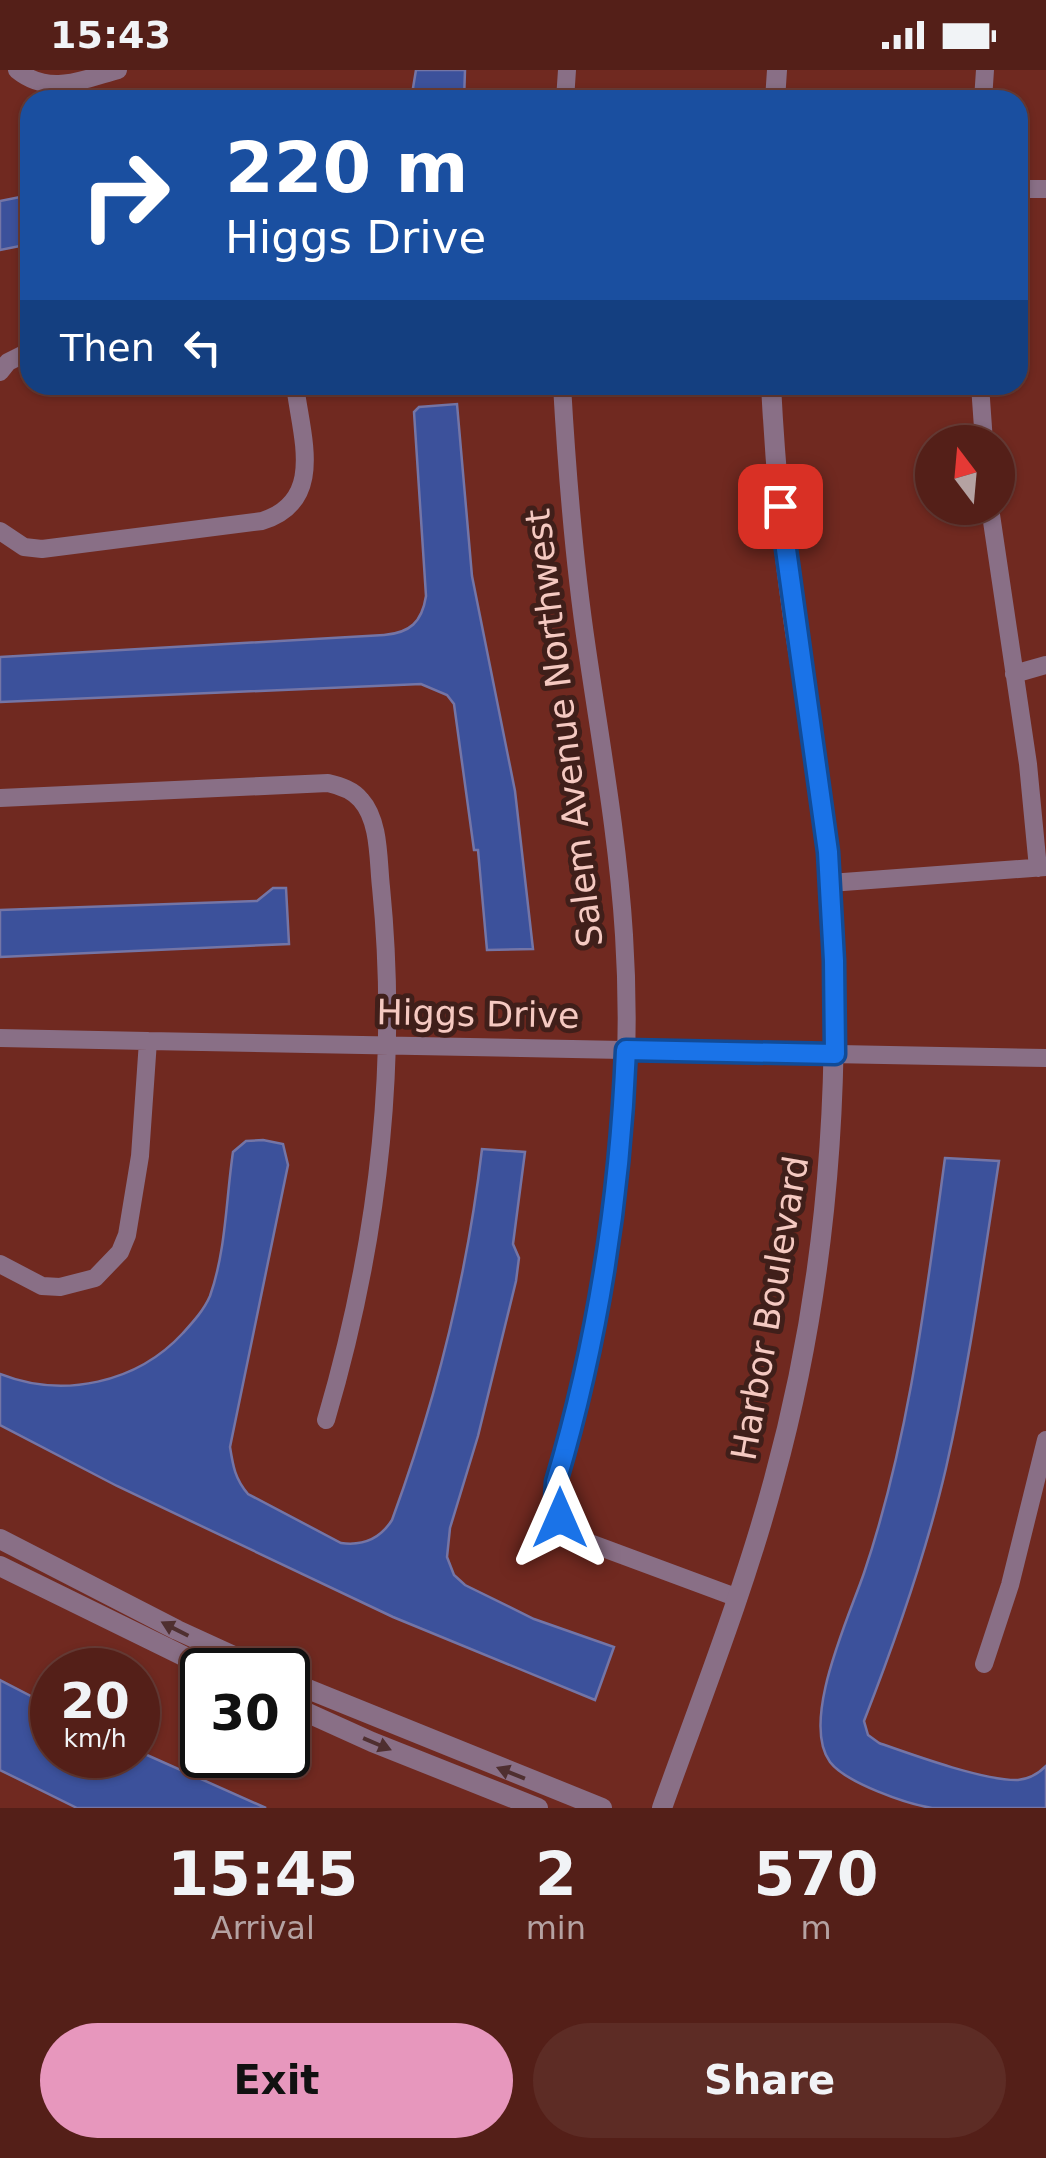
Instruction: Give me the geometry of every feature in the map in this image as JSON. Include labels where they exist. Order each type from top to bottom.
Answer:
[{"type":"street","points":[[16,70],[32,82],[49,86],[118,70]]},
{"type":"street","points":[[0,372],[8,362],[20,357]]},
{"type":"street","points":[[0,531],[24,547],[42,549],[279,516],[293,505],[302,489],[305,471],[296,395]]},
{"type":"street","name":"Salem Avenue Northwest","points":[[563,395],[575,557],[618,858],[626,1050],[619,1169],[606,1267],[591,1348],[556,1482],[555,1501],[560,1518],[586,1542],[738,1598]]},
{"type":"street","name":"Harbor Boulevard","points":[[662,1808],[738,1598],[774,1480],[802,1358],[825,1205],[835,1054],[830,883],[782,534],[772,395]]},
{"type":"street","points":[[981,395],[983,425]]},
{"type":"street","points":[[830,883],[1042,867],[992,525]]},
{"type":"street","points":[[1014,674],[1046,665]]},
{"type":"street","points":[[0,798],[328,783],[346,788],[360,798],[370,814],[384,918],[387,1045],[381,1149],[352,1322],[326,1420]]},
{"type":"street","name":"Higgs Drive","points":[[0,1038],[1046,1058]]},
{"type":"street","points":[[0,1264],[42,1286],[60,1288],[95,1278],[120,1252],[127,1235],[140,1156],[148,1041]]},
{"type":"street","points":[[984,1664],[1010,1585],[1046,1440]]},
{"type":"street","points":[[0,1539],[217,1648]]},
{"type":"street","points":[[0,1566],[180,1654]]},
{"type":"street","points":[[310,1690],[602,1808]]},
{"type":"street","points":[[310,1714],[538,1808]]},
{"type":"water","points":[[416,70],[465,70],[464,90],[413,90]]},
{"type":"water","points":[[20,197],[20,246],[0,250],[0,201]]},
{"type":"water","points":[[457,404],[472,576],[515,791],[533,949],[487,950],[478,850],[474,850],[454,704],[447,695],[421,684],[0,702],[0,657],[384,635],[408,629],[418,619],[426,596],[414,412],[419,407]]},
{"type":"water","points":[[273,888],[286,888],[289,944],[0,957],[0,910],[257,901]]},
{"type":"water","points":[[246,1141],[283,1144],[288,1165],[230,1447],[232,1460],[237,1478],[248,1494],[349,1544],[370,1540],[387,1527],[408,1475],[459,1291],[482,1149],[525,1152],[513,1244],[519,1258],[516,1281],[478,1436],[450,1528],[447,1557],[454,1575],[465,1585],[534,1619],[614,1647],[595,1700],[393,1617],[117,1486],[0,1425],[0,1374],[49,1385],[98,1382],[144,1364],[183,1333],[205,1306],[215,1279],[233,1152]]},
{"type":"water","points":[[945,1158],[999,1161],[969,1354],[946,1468],[909,1596],[864,1721],[868,1735],[879,1743],[968,1772],[1018,1780],[1034,1776],[1046,1766],[1046,1808],[932,1808],[908,1802],[838,1770],[822,1744],[821,1721],[830,1669],[880,1523],[904,1420]]},
{"type":"water","points":[[0,1680],[30,1696],[30,1778],[160,1778],[160,1761],[180,1770],[180,1778],[199,1778],[266,1808],[77,1808],[0,1770]]},
{"type":"route","points":[[560,1518],[555,1501],[556,1482],[591,1348],[606,1267],[617,1186],[626,1050],[835,1054],[828,852],[780,506]]}]
